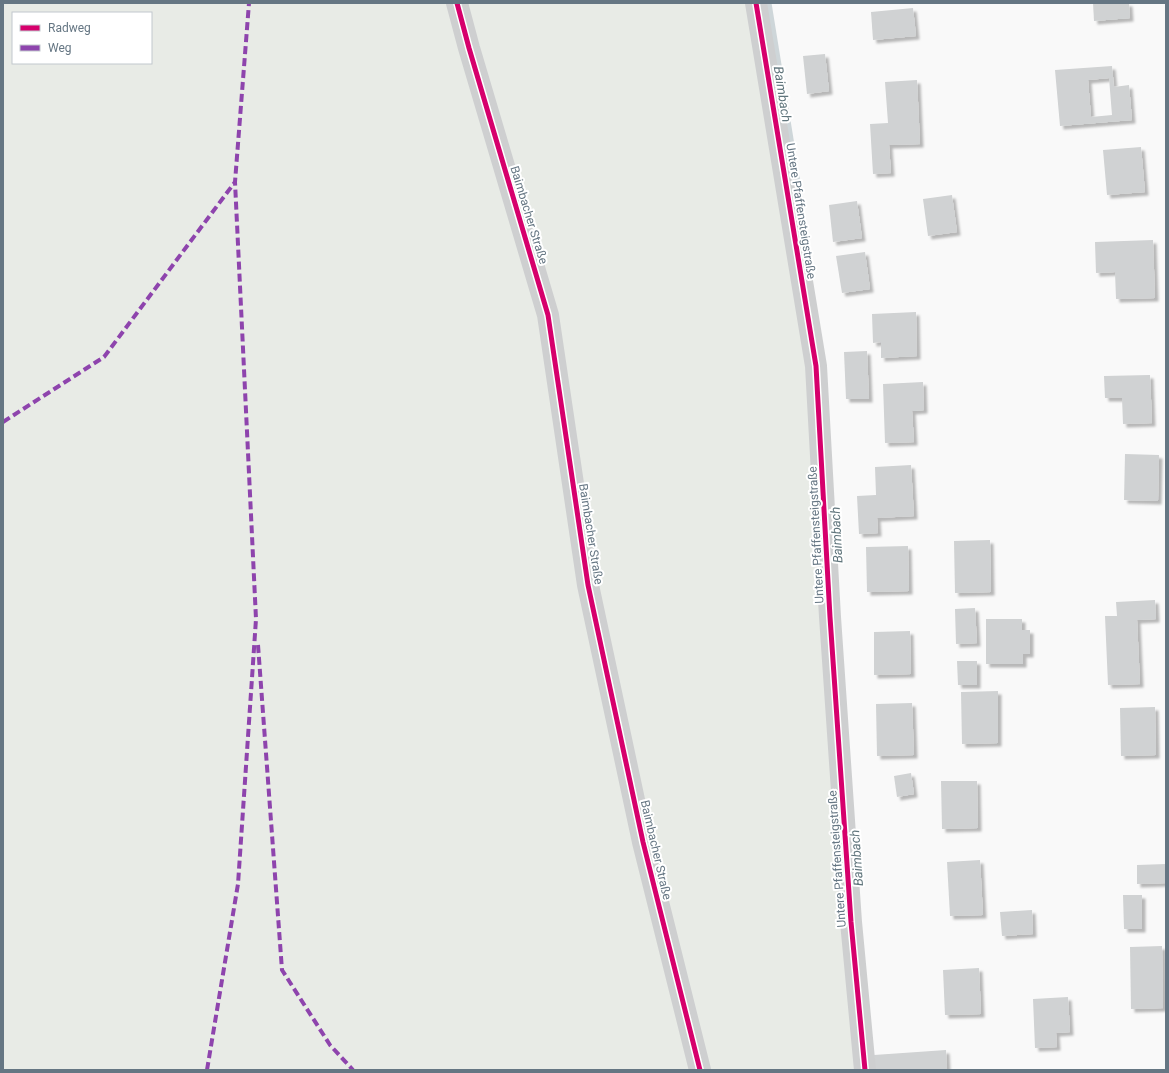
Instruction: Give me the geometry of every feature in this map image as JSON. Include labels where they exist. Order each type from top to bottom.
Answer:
[{"type":"street","name":"Baimbacher Straße","points":[[457,3],[548,315],[588,586],[643,842],[700,1070]]},
{"type":"street","name":"Untere Pfaffensteigstraße","points":[[756,3],[816,366],[832,640],[851,922],[865,1070]]},
{"type":"shaded area","points":[[3,3],[752,3],[819,359],[862,1070],[3,1070]]},
{"type":"building","points":[[1093,3],[1129,3],[1130,18],[1094,21]]},
{"type":"building","points":[[913,8],[916,36],[873,40],[871,12]]},
{"type":"building","points":[[825,54],[829,91],[807,94],[803,56]]},
{"type":"building","points":[[1112,66],[1114,87],[1129,85],[1132,120],[1060,126],[1055,70]],"holes":[[[1109,78],[1112,115],[1091,117],[1088,80]]]},
{"type":"building","points":[[917,80],[920,144],[889,145],[891,173],[873,174],[870,124],[888,123],[885,82]]},
{"type":"building","points":[[1141,147],[1145,192],[1107,195],[1103,150]]},
{"type":"building","points":[[952,195],[957,232],[928,236],[923,199]]},
{"type":"building","points":[[857,201],[862,238],[833,242],[829,205]]},
{"type":"building","points":[[1153,240],[1155,298],[1116,299],[1115,272],[1096,273],[1095,242]]},
{"type":"building","points":[[865,252],[870,289],[842,293],[836,256]]},
{"type":"building","points":[[916,312],[917,356],[881,358],[881,342],[873,343],[872,314]]},
{"type":"building","points":[[867,351],[869,399],[846,399],[844,352]]},
{"type":"building","points":[[1150,375],[1152,423],[1123,424],[1122,398],[1105,398],[1104,376]]},
{"type":"building","points":[[923,382],[924,410],[912,411],[914,442],[885,443],[883,384]]},
{"type":"building","points":[[1125,454],[1159,455],[1158,501],[1124,500]]},
{"type":"building","points":[[911,465],[914,516],[877,518],[878,533],[859,534],[857,496],[876,495],[875,467]]},
{"type":"building","points":[[990,540],[991,592],[955,593],[954,541]]},
{"type":"building","points":[[908,546],[909,591],[867,592],[866,547]]},
{"type":"building","points":[[1155,600],[1156,619],[1137,620],[1140,684],[1108,685],[1105,616],[1117,616],[1116,602]]},
{"type":"building","points":[[975,608],[977,643],[956,644],[955,609]]},
{"type":"building","points":[[986,619],[1022,619],[1022,630],[1030,630],[1030,654],[1023,654],[1023,664],[986,664]]},
{"type":"building","points":[[910,631],[911,674],[874,675],[874,632]]},
{"type":"building","points":[[957,661],[977,661],[977,685],[958,685]]},
{"type":"building","points":[[998,691],[998,743],[962,744],[961,692]]},
{"type":"building","points":[[912,703],[914,755],[877,756],[876,704]]},
{"type":"building","points":[[1155,707],[1156,755],[1121,756],[1120,708]]},
{"type":"building","points":[[911,773],[914,794],[897,797],[894,776]]},
{"type":"building","points":[[941,781],[977,781],[978,828],[942,829]]},
{"type":"building","points":[[980,860],[983,915],[950,916],[947,862]]},
{"type":"building","points":[[1166,864],[1166,883],[1137,884],[1137,865]]},
{"type":"building","points":[[1123,895],[1142,895],[1142,929],[1124,929]]},
{"type":"building","points":[[1032,910],[1033,934],[1002,936],[1000,912]]},
{"type":"building","points":[[1162,946],[1163,1008],[1131,1009],[1130,947]]},
{"type":"building","points":[[979,968],[981,1014],[945,1015],[943,970]]},
{"type":"building","points":[[1068,997],[1070,1032],[1056,1033],[1057,1047],[1035,1048],[1033,999]]},
{"type":"building","points":[[946,1050],[947,1070],[875,1070],[874,1055]]},
{"type":"waterway","name":"Baimbach","points":[[768,3],[801,207]]},
{"type":"marked path","points":[[207,1070],[238,884],[256,619],[235,182],[249,3]]},
{"type":"marked path","points":[[3,422],[104,357],[235,182]]},
{"type":"marked path","points":[[258,645],[282,970],[330,1045],[353,1070]]},
{"type":"cycle path","points":[[457,3],[548,315],[588,585],[643,842],[700,1070]]},
{"type":"cycle path","points":[[756,3],[816,366],[830,617],[851,922],[865,1070]]}]
